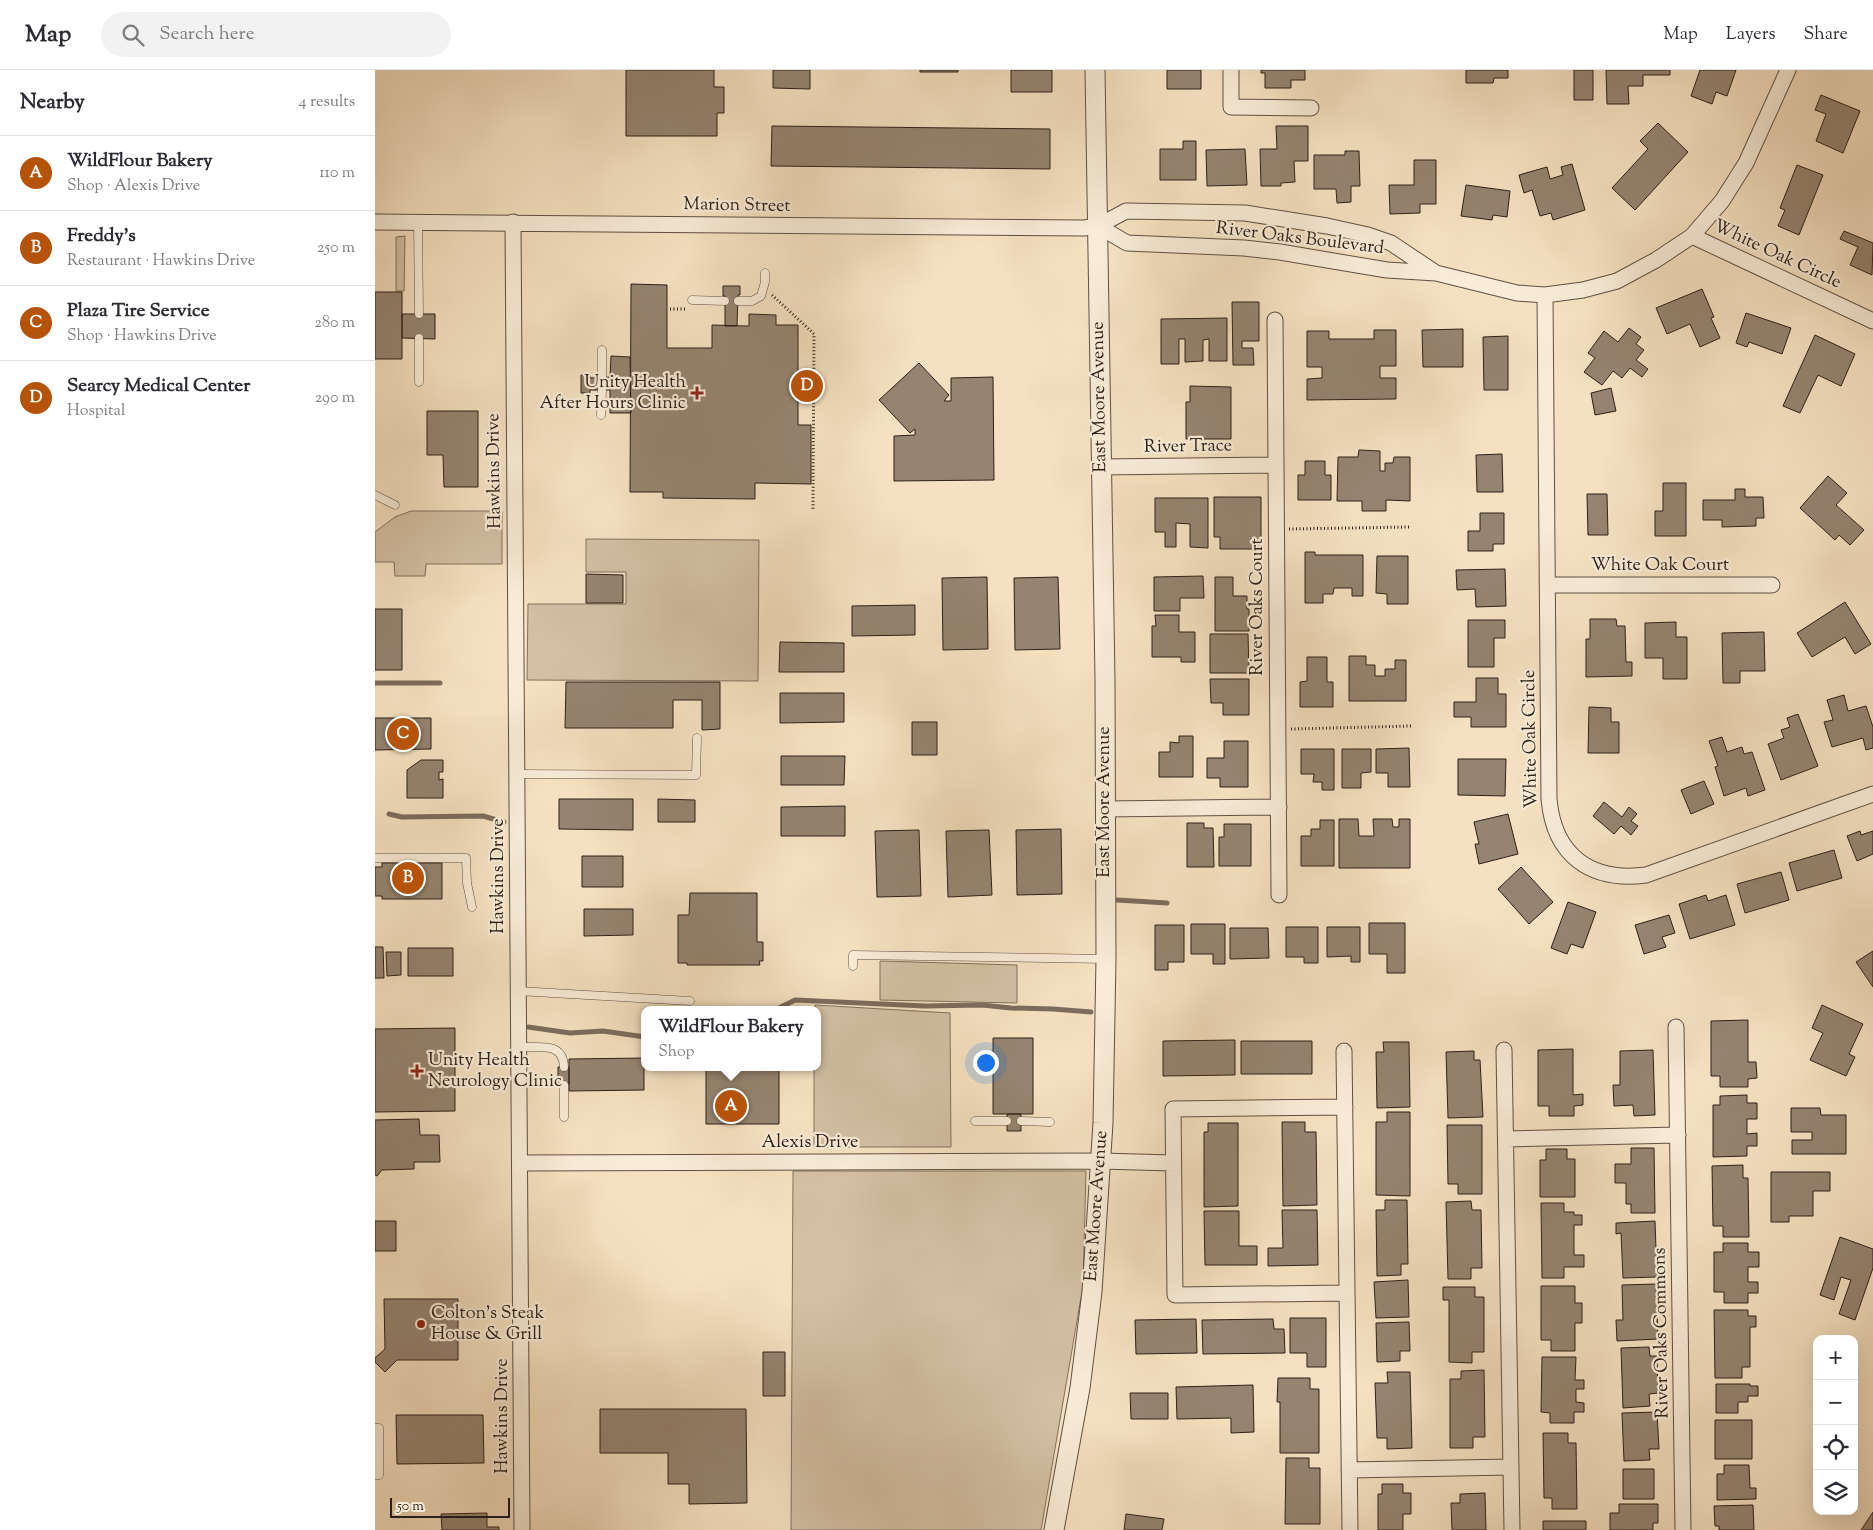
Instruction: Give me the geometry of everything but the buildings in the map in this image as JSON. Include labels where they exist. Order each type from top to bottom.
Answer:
[{"type":"street","name":"East Moore Avenue","points":[[1054,1530],[1080,1388],[1092,1292],[1101,1161],[1105,959],[1105,679],[1095,70]]},
{"type":"street","points":[[1231,70],[1231,107],[1311,108]]},
{"type":"street","name":"River Oaks Boulevard","points":[[1098,226],[1127,243],[1244,248],[1289,253],[1387,270],[1436,273],[1517,293],[1545,295],[1583,290],[1617,281],[1656,260],[1691,236],[1722,201],[1746,163],[1788,70]]},
{"type":"street","name":"River Oaks Boulevard","points":[[1098,226],[1126,211],[1254,215],[1327,226],[1368,235],[1391,243],[1436,273]]},
{"type":"street","name":"Marion Street","points":[[375,222],[899,227],[1084,228],[1098,226]]},
{"type":"street","name":"Hawkins Drive","points":[[513,222],[523,1530]]},
{"type":"street","name":"White Oak Circle","points":[[1691,236],[1873,320]]},
{"type":"street","name":"White Oak Circle","points":[[1545,295],[1551,815],[1563,845],[1573,857],[1587,868],[1600,873],[1630,877],[1646,875],[1873,794]]},
{"type":"street","name":"River Oaks Court","points":[[1275,320],[1279,895]]},
{"type":"street","name":"River Trace","points":[[1101,467],[1276,465]]},
{"type":"street","name":"White Oak Court","points":[[1548,586],[1772,585]]},
{"type":"street","points":[[1105,809],[1279,807]]},
{"type":"street","name":"River Oaks Commons","points":[[1676,1027],[1683,1530]]},
{"type":"street","points":[[1504,1050],[1512,1530]]},
{"type":"street","points":[[1344,1051],[1350,1530]]},
{"type":"street","points":[[1345,1107],[1173,1109],[1173,1162],[1175,1296],[1347,1293]]},
{"type":"street","points":[[1505,1139],[1678,1135]]},
{"type":"street","points":[[1101,1161],[1173,1162]]},
{"type":"street","name":"Alexis Drive","points":[[520,1163],[1101,1161]]},
{"type":"street","points":[[1349,1470],[1511,1467]]},
{"type":"lane","points":[[418,222],[419,314]]},
{"type":"lane","points":[[738,301],[752,301],[761,296],[765,282],[765,272]]},
{"type":"lane","points":[[692,300],[725,301]]},
{"type":"lane","points":[[419,338],[419,382]]},
{"type":"lane","points":[[602,350],[602,378]]},
{"type":"lane","points":[[601,390],[601,415]]},
{"type":"lane","points":[[375,495],[395,505]]},
{"type":"lane","points":[[517,774],[696,775],[697,738]]},
{"type":"lane","points":[[375,858],[466,858],[467,883],[472,907]]},
{"type":"lane","points":[[853,966],[853,955],[1105,959]]},
{"type":"lane","points":[[518,991],[690,1001]]},
{"type":"lane","points":[[519,1047],[558,1050],[562,1054],[564,1067]]},
{"type":"lane","points":[[564,1084],[565,1117]]},
{"type":"lane","points":[[975,1122],[1007,1121]]},
{"type":"lane","points":[[1021,1121],[1050,1122]]},
{"type":"lane","points":[[375,1428],[379,1428],[379,1475],[375,1475]]},
{"type":"path","points":[[768,300],[771,294],[813,334],[813,509]]},
{"type":"path","points":[[670,309],[688,309]]},
{"type":"path","points":[[1276,529],[1409,527]]},
{"type":"path","points":[[1278,729],[1411,726]]},
{"type":"shaded area","points":[[405,236],[404,291],[396,291],[396,237]]},
{"type":"shaded area","points":[[411,511],[502,511],[502,564],[426,564],[425,576],[395,576],[394,562],[375,562],[375,532],[395,517]]},
{"type":"shaded area","points":[[586,539],[759,540],[758,681],[527,680],[528,604],[626,604],[626,572],[586,572]]},
{"type":"shaded area","points":[[880,961],[1017,965],[1017,1003],[880,1000]]},
{"type":"shaded area","points":[[815,1005],[950,1013],[951,1147],[814,1147],[814,1071],[821,1071],[821,1006]]},
{"type":"shaded area","points":[[793,1171],[1086,1171],[1083,1286],[1041,1530],[791,1530]]},
{"type":"waterway","points":[[375,683],[440,683]]},
{"type":"waterway","points":[[389,814],[402,817],[483,816],[504,822]]},
{"type":"waterway","points":[[1117,900],[1167,903]]},
{"type":"waterway","points":[[783,1006],[795,1000],[925,1006],[982,1005],[1091,1012]]},
{"type":"waterway","points":[[528,1027],[570,1033],[603,1031],[641,1036]]},
{"type":"place","name":"Searcy Medical Center","points":[[807,386]]},
{"type":"place","name":"Unity Health After Hours Clinic","points":[[697,393]]},
{"type":"place","name":"Plaza Tire Service","points":[[403,734]]},
{"type":"place","name":"Freddy's","points":[[408,878]]},
{"type":"place","name":"Unity Health Neurology Clinic","points":[[417,1071]]},
{"type":"place","name":"WildFlour Bakery","points":[[731,1106]]},
{"type":"place","name":"Colton's Steak House & Grill","points":[[421,1324]]}]
